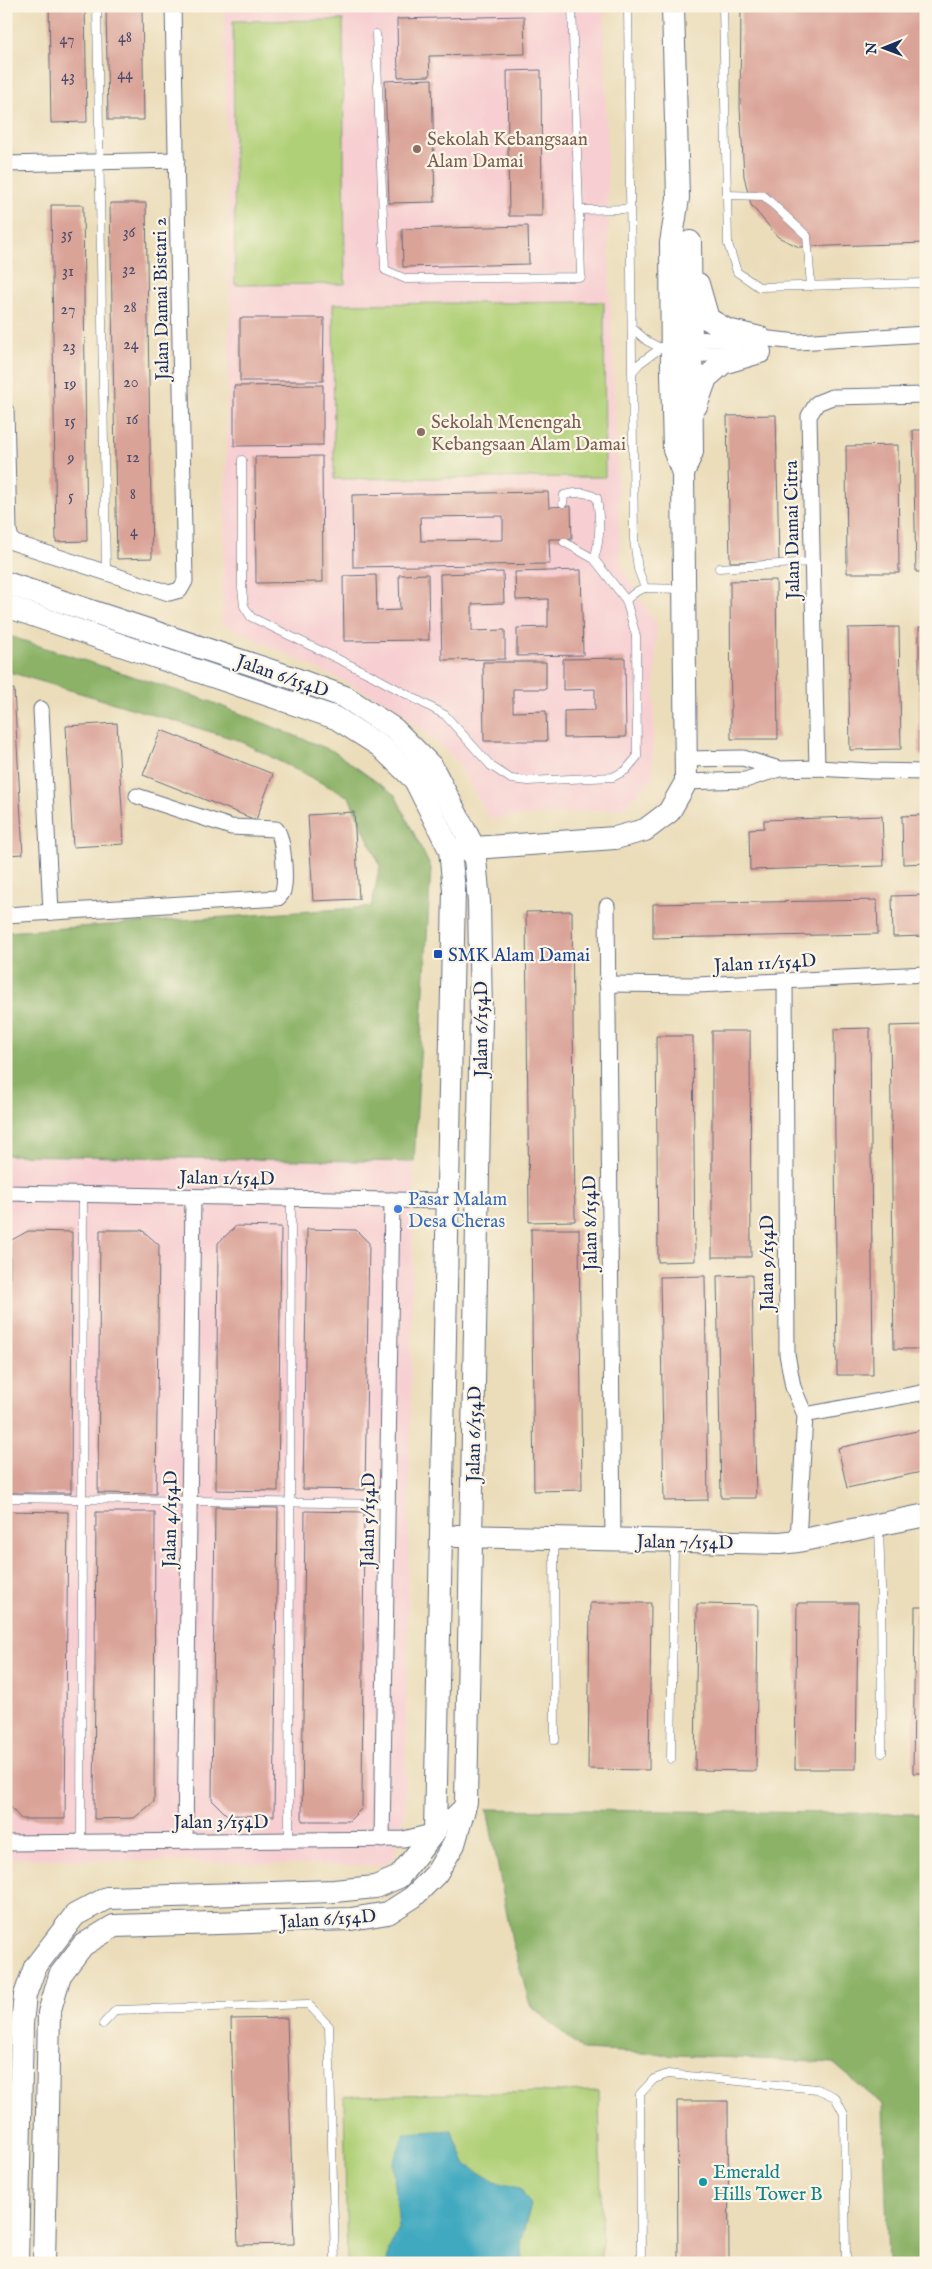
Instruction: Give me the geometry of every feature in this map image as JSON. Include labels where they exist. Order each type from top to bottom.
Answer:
[{"type":"street","name":"Jalan Damai Bistari 2","points":[[106,574],[169,593],[180,590],[185,581],[173,6]]},
{"type":"street","points":[[450,850],[615,838],[645,830],[669,812],[686,782],[683,473],[674,450],[677,348],[671,243],[678,198],[673,6]]},
{"type":"street","points":[[6,164],[177,160]]},
{"type":"street","points":[[678,198],[708,319],[760,345]]},
{"type":"street","points":[[683,473],[692,452],[692,421],[677,348],[690,242]]},
{"type":"street","points":[[677,348],[760,345],[926,334]]},
{"type":"street","points":[[692,421],[706,378],[723,363],[760,345]]},
{"type":"street","name":"Jalan Damai Citra","points":[[817,768],[809,416],[817,403],[832,397],[926,395]]},
{"type":"street","points":[[6,412],[9,531],[12,542],[106,574]]},
{"type":"street","name":"Jalan 6/154D","points":[[6,583],[345,697],[394,729],[432,767],[462,822],[474,848],[479,902],[481,1015],[466,1802],[454,1844],[436,1874],[413,1896],[388,1913],[351,1919],[114,1926],[83,1945],[60,1975],[49,2013],[44,2263]]},
{"type":"street","name":"Jalan 6/154D","points":[[6,606],[336,718],[380,746],[415,780],[450,850],[454,890],[435,1830],[399,1877],[375,1887],[334,1891],[107,1898],[75,1915],[35,1967],[25,1994],[22,2024],[17,2263]]},
{"type":"street","points":[[40,709],[51,912]]},
{"type":"street","points":[[685,759],[743,758],[779,769]]},
{"type":"street","points":[[686,782],[744,780],[779,769],[817,768],[926,772]]},
{"type":"street","points":[[6,915],[278,898],[283,891],[283,849],[280,833],[276,829],[231,827],[137,796]]},
{"type":"street","points":[[462,822],[489,840],[503,846]]},
{"type":"street","points":[[479,902],[486,871],[503,846]]},
{"type":"street","name":"Jalan 8/154D","points":[[607,906],[606,984],[613,1540]]},
{"type":"street","name":"Jalan 11/154D","points":[[606,984],[697,985],[926,974]]},
{"type":"street","name":"Jalan 9/154D","points":[[785,981],[786,1354],[793,1387],[805,1415],[798,1541]]},
{"type":"street","name":"Jalan 1/154D","points":[[6,1194],[448,1201]]},
{"type":"street","name":"Jalan 4/154D","points":[[185,1841],[193,1197]]},
{"type":"street","name":"Jalan 5/154D","points":[[382,1840],[392,1200]]},
{"type":"street","points":[[448,1201],[477,1202]]},
{"type":"street","points":[[805,1415],[926,1392]]},
{"type":"street","points":[[470,1585],[473,1560],[480,1551],[501,1537],[475,1518],[472,1502]]},
{"type":"street","name":"Jalan 7/154D","points":[[441,1536],[674,1541],[798,1541],[926,1515]]},
{"type":"street","points":[[435,1830],[466,1802]]},
{"type":"street","name":"Jalan 3/154D","points":[[6,1842],[382,1840],[404,1839],[435,1830]]},
{"type":"lane","points":[[97,6],[101,162],[106,574]]},
{"type":"lane","points":[[376,34],[384,270],[406,279],[581,277],[572,6]]},
{"type":"lane","points":[[628,6],[634,540],[638,568],[646,588]]},
{"type":"lane","points":[[722,6],[728,244],[737,272],[759,287],[926,283]]},
{"type":"lane","points":[[727,195],[764,196],[807,236],[811,286]]},
{"type":"lane","points":[[579,210],[630,209]]},
{"type":"lane","points":[[632,328],[640,336],[677,348]]},
{"type":"lane","points":[[632,372],[640,363],[677,348]]},
{"type":"lane","points":[[242,460],[242,588],[244,606],[251,617],[372,676],[445,715],[491,766],[511,779],[528,781],[613,777],[626,770],[637,757],[636,636],[626,600],[594,559],[564,542]]},
{"type":"lane","points":[[563,503],[564,495],[580,491],[598,498],[601,522],[599,544],[594,559]]},
{"type":"lane","points":[[719,568],[812,562]]},
{"type":"lane","points":[[626,600],[637,591],[646,588],[684,589]]},
{"type":"lane","points":[[81,1842],[84,1195]]},
{"type":"lane","points":[[289,1840],[288,1502],[291,1198]]},
{"type":"lane","points":[[6,1498],[387,1504]]},
{"type":"lane","points":[[878,1526],[881,1588],[882,1753]]},
{"type":"lane","points":[[554,1539],[554,1740]]},
{"type":"lane","points":[[671,1759],[674,1541]]},
{"type":"lane","points":[[103,2024],[116,2010],[308,2004],[319,2015],[329,2026],[335,2263]]},
{"type":"lane","points":[[641,2263],[640,2094],[654,2079],[668,2074],[817,2089],[835,2097],[844,2114],[846,2263]]},
{"type":"shaded area","name":"Sekolah Menengah Kebangsaan Alam Damai","points":[[224,6],[604,6],[610,291],[621,566],[657,627],[652,778],[624,808],[490,819],[456,759],[393,705],[222,623],[230,299]]},
{"type":"shaded area","points":[[7,1155],[414,1162],[405,1811],[394,1859],[376,1866],[6,1858]]},
{"type":"green space","points":[[343,20],[345,284],[235,285],[233,21]]},
{"type":"green space","points":[[604,302],[605,477],[334,479],[333,304]]},
{"type":"green space","points":[[6,635],[209,701],[333,751],[395,795],[431,868],[414,1162],[7,1155],[9,1108],[6,1108],[6,932],[371,907],[380,866],[349,797],[238,740],[6,671]]},
{"type":"green space","points":[[487,1809],[926,1814],[926,2263],[888,2263],[883,2105],[833,2063],[583,2050],[530,2005],[512,1941]]},
{"type":"green space","points":[[599,2091],[602,2263],[347,2263],[344,2096]]},
{"type":"water","points":[[452,2130],[465,2164],[495,2182],[520,2188],[531,2205],[520,2243],[524,2263],[387,2263],[389,2249],[399,2228],[393,2163],[405,2133]]},
{"type":"building","points":[[49,6],[85,6],[87,122],[51,123]]},
{"type":"building","points":[[106,6],[142,6],[144,120],[108,120]]},
{"type":"building","points":[[741,6],[926,6],[926,243],[799,247],[778,237],[751,205],[744,176],[740,107]]},
{"type":"building","points":[[524,16],[525,54],[429,56],[430,76],[398,77],[397,19]]},
{"type":"building","points":[[541,70],[542,216],[509,216],[507,71]]},
{"type":"building","points":[[432,79],[435,202],[389,203],[385,81]]},
{"type":"building","points":[[110,203],[146,203],[152,558],[117,559]]},
{"type":"building","points":[[51,205],[83,205],[87,541],[56,542]]},
{"type":"building","points":[[528,226],[529,264],[403,267],[402,229]]},
{"type":"building","points":[[240,318],[324,318],[323,381],[240,381]]},
{"type":"building","points":[[323,385],[323,445],[234,446],[234,386]]},
{"type":"building","points":[[776,415],[779,561],[730,562],[727,416]]},
{"type":"building","points":[[913,430],[926,430],[926,572],[916,572]]},
{"type":"building","points":[[898,445],[899,573],[847,573],[846,446]]},
{"type":"building","points":[[322,456],[323,582],[256,583],[255,457]]},
{"type":"building","points":[[548,492],[549,507],[571,506],[572,539],[549,539],[550,564],[353,567],[352,495]],"holes":[[[503,516],[503,540],[421,541],[420,517]]]},
{"type":"building","points":[[581,570],[583,655],[517,656],[517,628],[548,627],[548,599],[516,600],[515,572]]},
{"type":"building","points":[[503,572],[504,603],[472,604],[472,631],[505,630],[505,659],[442,660],[440,574]]},
{"type":"building","points":[[428,574],[429,640],[344,641],[343,576],[376,575],[377,611],[400,610],[399,575]]},
{"type":"building","points":[[776,580],[778,739],[731,739],[730,581]]},
{"type":"building","points":[[899,627],[901,749],[850,750],[848,628]]},
{"type":"building","points":[[919,627],[926,627],[926,756],[919,756]]},
{"type":"building","points":[[625,658],[626,737],[564,738],[564,711],[595,710],[595,689],[563,690],[563,659]]},
{"type":"building","points":[[483,662],[546,662],[546,689],[513,689],[513,712],[546,711],[547,741],[484,741]]},
{"type":"building","points":[[14,689],[23,854],[6,855],[6,690]]},
{"type":"building","points":[[117,723],[124,844],[73,847],[66,726]]},
{"type":"building","points":[[161,730],[273,774],[256,820],[143,775]]},
{"type":"building","points":[[354,812],[359,899],[313,901],[308,815]]},
{"type":"building","points":[[926,815],[926,863],[903,864],[902,816]]},
{"type":"building","points":[[882,816],[884,866],[750,870],[749,829],[764,828],[764,820]]},
{"type":"building","points":[[926,895],[926,936],[893,937],[892,896]]},
{"type":"building","points":[[877,900],[878,934],[653,938],[653,904]]},
{"type":"building","points":[[572,911],[575,1221],[529,1222],[526,912]]},
{"type":"building","points":[[926,1025],[926,1349],[894,1349],[890,1026]]},
{"type":"building","points":[[870,1028],[873,1375],[837,1375],[834,1029]]},
{"type":"building","points":[[712,1031],[750,1031],[751,1257],[712,1257]]},
{"type":"building","points":[[656,1036],[693,1036],[695,1261],[658,1262]]},
{"type":"building","points":[[236,1226],[281,1227],[278,1491],[216,1490],[218,1243]]},
{"type":"building","points":[[307,1229],[356,1230],[369,1243],[365,1490],[303,1489]]},
{"type":"building","points":[[531,1229],[579,1229],[582,1490],[534,1491]]},
{"type":"building","points":[[100,1230],[142,1230],[159,1245],[156,1494],[98,1493]]},
{"type":"building","points":[[28,1231],[72,1232],[71,1493],[8,1493],[10,1241]]},
{"type":"building","points":[[752,1275],[756,1498],[721,1498],[717,1276]]},
{"type":"building","points":[[705,1276],[708,1500],[664,1501],[660,1277]]},
{"type":"building","points":[[926,1429],[926,1471],[847,1488],[838,1448]]},
{"type":"building","points":[[215,1507],[278,1508],[274,1816],[227,1815],[212,1800]]},
{"type":"building","points":[[7,1511],[68,1512],[65,1819],[21,1819],[6,1802]]},
{"type":"building","points":[[305,1511],[364,1512],[362,1808],[349,1821],[302,1821]]},
{"type":"building","points":[[96,1512],[155,1512],[154,1802],[134,1818],[94,1819]]},
{"type":"building","points":[[590,1603],[651,1603],[649,1770],[588,1769]]},
{"type":"building","points":[[797,1603],[858,1603],[856,1769],[795,1769]]},
{"type":"building","points":[[697,1604],[758,1605],[756,1771],[695,1770]]},
{"type":"building","points":[[915,1607],[926,1607],[926,1773],[913,1773]]},
{"type":"building","points":[[287,2018],[294,2244],[238,2245],[231,2019]]},
{"type":"building","name":"Emerald Hills Tower B","points":[[677,2101],[728,2101],[729,2263],[678,2263]]},
{"type":"place","name":"Sekolah Kebangsaan Alam Damai","points":[[417,149]]},
{"type":"place","name":"Sekolah Menengah Kebangsaan Alam Damai","points":[[421,432]]},
{"type":"place","name":"SMK Alam Damai","points":[[438,954]]},
{"type":"place","name":"Pasar Malam Desa Cheras","points":[[398,1209]]},
{"type":"place","name":"Emerald Hills Tower B","points":[[703,2182]]}]
